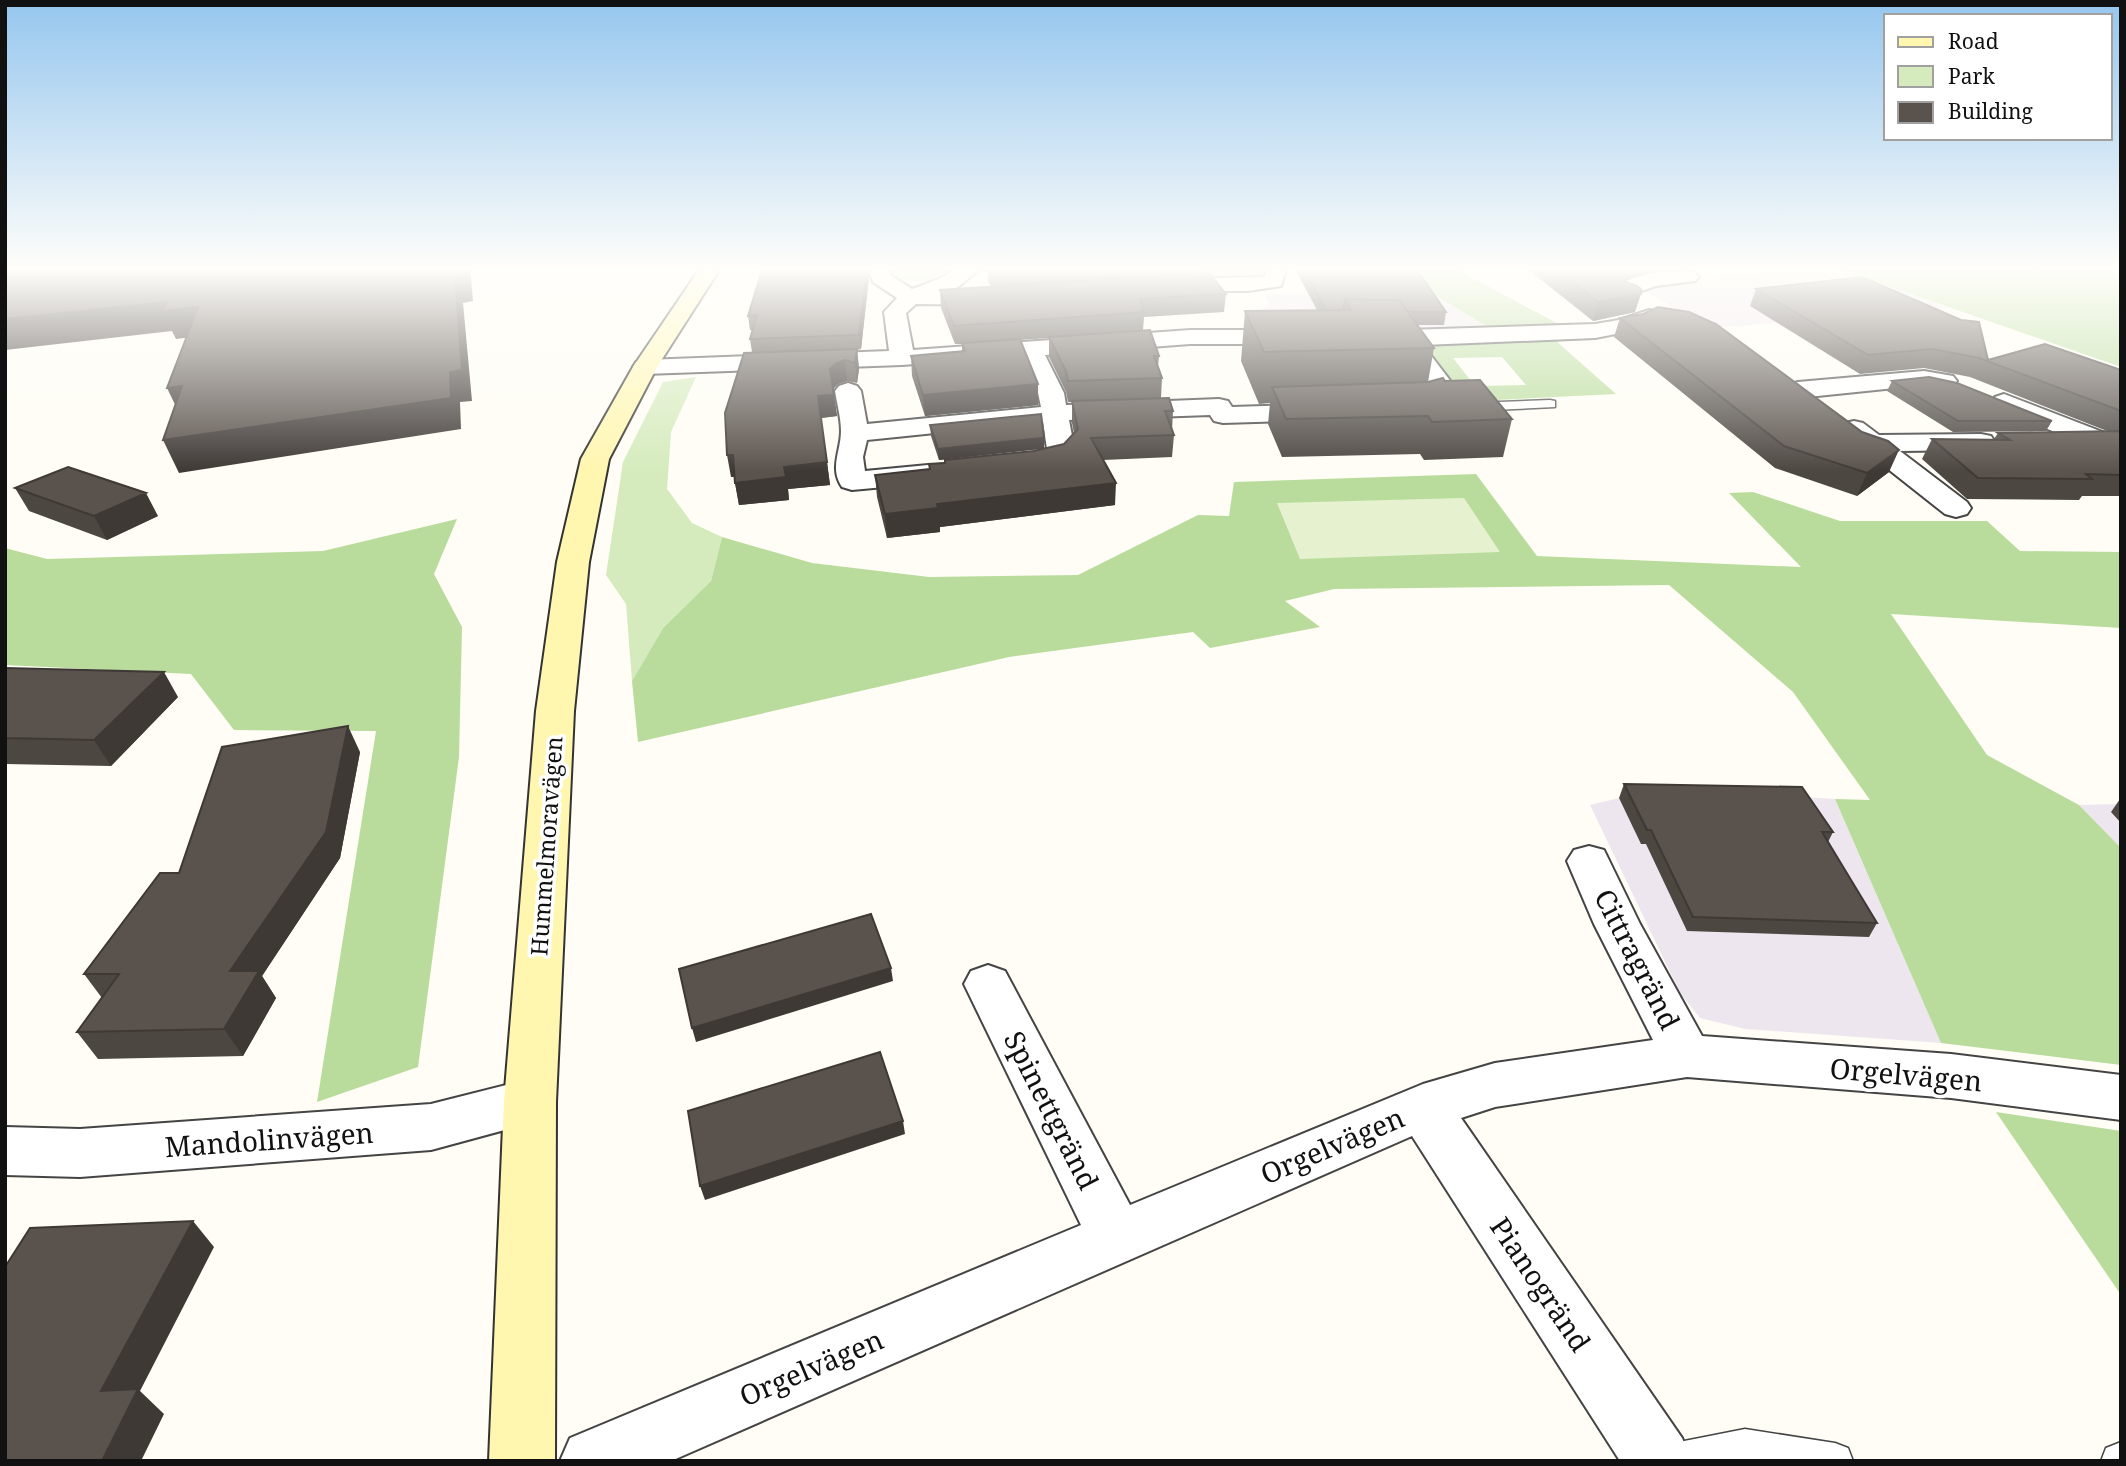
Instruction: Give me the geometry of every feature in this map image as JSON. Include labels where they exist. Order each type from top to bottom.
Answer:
[{"type":"street","name":"Hummelmoravägen","points":[[522,1461],[530,1102],[555,710],[577,545],[595,459],[645,367],[666,335]]},
{"type":"street","points":[[899,335],[902,358]]},
{"type":"street","points":[[1353,338],[1483,335]]},
{"type":"street","points":[[645,367],[902,358],[1136,340],[1247,336],[1313,337]]},
{"type":"street","points":[[1406,339],[1446,408]]},
{"type":"street","points":[[995,467],[1034,463],[1053,458],[1061,451],[1051,393],[1030,349]]},
{"type":"street","points":[[1776,375],[1875,443],[1956,508]]},
{"type":"street","points":[[1798,390],[1924,378],[1980,392],[2112,441]]},
{"type":"street","points":[[848,391],[855,433],[849,457],[854,493],[956,471]]},
{"type":"street","points":[[855,433],[1055,413],[1342,411]]},
{"type":"street","points":[[1875,443],[2112,441]]},
{"type":"street","name":"Cittragränd","points":[[1589,861],[1617,924],[1687,1056]]},
{"type":"street","name":"Spinettgränd","points":[[988,984],[1116,1236]]},
{"type":"street","name":"Orgelvägen","points":[[593,1461],[1423,1107],[1495,1085],[1687,1056],[1951,1076],[2121,1098]]},
{"type":"street","name":"Mandolinvägen","points":[[5,1151],[79,1153],[430,1127],[530,1102]]},
{"type":"street","name":"Pianogränd","points":[[1423,1107],[1659,1461]]},
{"type":"lane","points":[[1446,408],[1550,404]]},
{"type":"lane","points":[[1674,1461],[1745,1447],[1835,1461]]},
{"type":"shaded area","points":[[1619,798],[1835,799],[1941,1043],[1745,1029],[1700,1018],[1680,993],[1590,805]]},
{"type":"shaded area","points":[[2121,804],[2121,848],[2079,805]]},
{"type":"green space","points":[[2030,335],[2121,335],[2121,367]]},
{"type":"green space","points":[[1556,341],[1616,394],[1473,401],[1457,396],[1424,354],[1431,346]],"holes":[[[1502,357],[1526,385],[1475,386],[1453,358]]]},
{"type":"green space","points":[[696,377],[671,432],[667,489],[692,523],[722,537],[711,581],[663,628],[632,681],[626,604],[606,575],[623,462],[663,382]]},
{"type":"green space","points":[[1476,474],[1537,556],[1801,567],[1729,493],[1753,492],[1840,521],[1987,521],[2020,551],[2121,552],[2121,628],[1891,614],[1987,755],[2079,805],[2121,848],[2121,1065],[1941,1043],[1835,799],[1870,800],[1793,692],[1669,585],[1334,589],[1285,601],[1320,627],[1210,648],[1193,632],[1009,657],[638,742],[632,681],[663,628],[711,581],[722,537],[812,563],[929,577],[1078,575],[1198,515],[1229,516],[1234,482]]},
{"type":"green space","points":[[1464,498],[1500,552],[1300,559],[1277,503]]},
{"type":"green space","points":[[457,519],[434,574],[462,627],[459,757],[418,1067],[317,1102],[376,731],[234,730],[191,674],[5,665],[5,548],[47,559],[323,551]]},
{"type":"green space","points":[[1996,1112],[2121,1131],[2121,1295]]},
{"type":"building","points":[[187,335],[459,335],[462,370],[450,372],[451,398],[163,440],[182,386],[167,388]]},
{"type":"building","points":[[751,335],[848,335],[750,339]]},
{"type":"building","points":[[1152,335],[1159,356],[1154,356],[1162,378],[1068,381],[1066,371],[1049,337]]},
{"type":"building","points":[[1256,335],[1425,335],[1434,348],[1264,352]]},
{"type":"building","points":[[1642,335],[1731,335],[1862,432],[1888,441],[1899,450],[1867,473],[1784,446]]},
{"type":"building","points":[[1835,335],[1982,335],[1988,360],[2045,344],[2121,370],[2121,411],[1979,358],[1932,349],[1868,355]]},
{"type":"building","points":[[1020,339],[1038,384],[923,395],[911,356],[965,351],[962,343]]},
{"type":"building","points":[[857,349],[855,363],[845,360],[830,369],[834,395],[818,396],[827,462],[784,467],[786,477],[735,483],[733,455],[727,455],[725,413],[744,353]]},
{"type":"building","points":[[1929,377],[1957,383],[2052,421],[1958,421],[1892,381]]},
{"type":"building","points":[[1443,378],[1445,381],[1480,380],[1512,419],[1432,422],[1428,416],[1286,419],[1272,387],[1428,382]]},
{"type":"building","points":[[1169,398],[1173,411],[1165,411],[1174,435],[1091,438],[1116,483],[937,504],[938,508],[885,514],[875,475],[930,469],[929,464],[945,463],[945,460],[1034,451],[1064,444],[1078,429],[1072,401]]},
{"type":"building","points":[[1041,414],[1042,438],[938,449],[930,425]]},
{"type":"building","points":[[2121,431],[2121,475],[2086,474],[2092,479],[1978,478],[1932,439],[2010,440],[1998,433]]},
{"type":"building","points":[[68,467],[146,493],[94,516],[15,488]]},
{"type":"building","points":[[5,668],[164,672],[94,740],[5,738]]},
{"type":"building","points":[[348,726],[326,832],[230,971],[259,971],[224,1029],[77,1032],[119,974],[84,974],[160,873],[179,873],[222,747]]},
{"type":"building","points":[[1624,784],[1802,787],[1833,832],[1822,832],[1877,923],[1693,917],[1651,830],[1647,830]]},
{"type":"building","points":[[871,914],[891,968],[692,1028],[679,969]]},
{"type":"building","points":[[880,1052],[903,1121],[700,1186],[688,1111]]},
{"type":"building","points":[[193,1221],[101,1391],[138,1389],[102,1461],[5,1461],[5,1267],[30,1228]]}]
